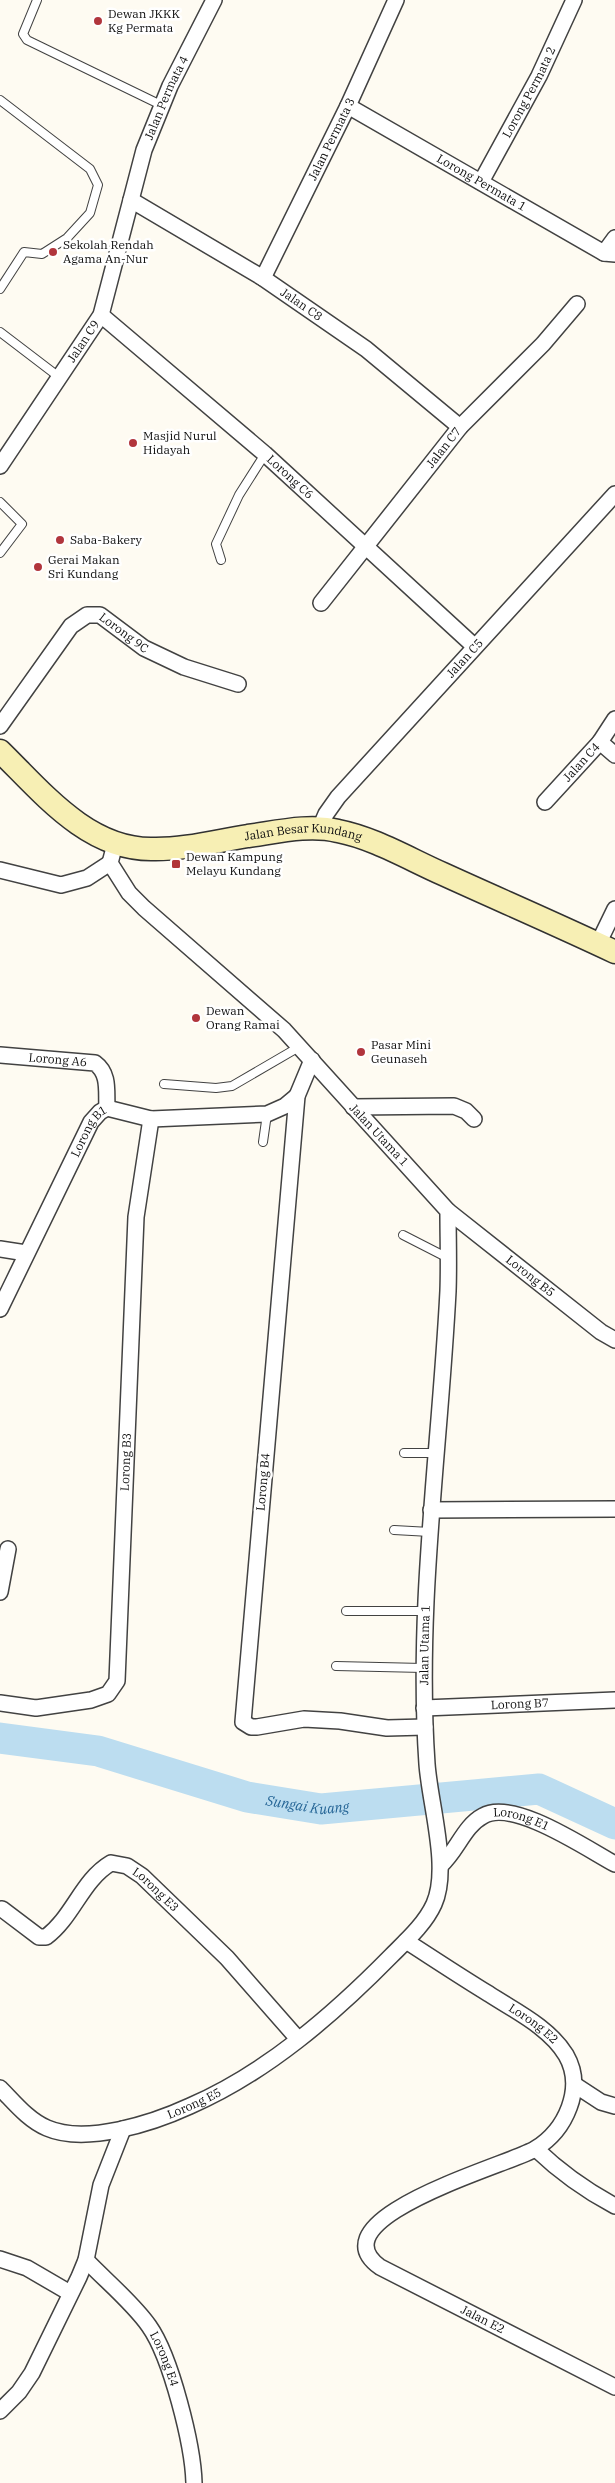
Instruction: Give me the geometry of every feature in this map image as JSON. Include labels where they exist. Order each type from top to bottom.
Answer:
[{"type":"main road","name":"Jalan Besar Kundang","points":[[0,751],[61,810],[101,839],[113,854],[320,828],[352,834],[607,948]]},
{"type":"street","name":"Jalan Permata 4","points":[[131,200],[144,150],[161,105],[214,0]]},
{"type":"street","name":"Jalan Permata 3","points":[[263,278],[348,106],[396,0]]},
{"type":"street","name":"Lorong Permata 2","points":[[481,182],[539,76],[574,0]]},
{"type":"street","name":"Lorong Permata 1","points":[[348,106],[609,253]]},
{"type":"street","name":"Jalan C8","points":[[131,200],[263,278],[366,349],[460,427]]},
{"type":"street","name":"Jalan C9","points":[[0,466],[101,315],[131,200]]},
{"type":"street","points":[[609,253],[615,238]]},
{"type":"street","name":"Jalan C7","points":[[321,603],[460,427],[543,344],[577,304]]},
{"type":"street","name":"Lorong C6","points":[[101,315],[265,454],[474,646]]},
{"type":"street","name":"Jalan C5","points":[[320,828],[326,814],[338,797],[474,646],[615,494]]},
{"type":"street","name":"Lorong 9C","points":[[0,726],[71,626],[87,615],[100,615],[144,648],[184,667],[238,684]]},
{"type":"street","name":"Jalan C4","points":[[545,802],[600,742],[615,719]]},
{"type":"street","points":[[600,742],[615,755]]},
{"type":"street","points":[[0,870],[60,886],[87,878],[113,854]]},
{"type":"street","name":"Jalan Utama 1","points":[[113,854],[129,893],[144,908],[223,974],[299,1047],[448,1211],[446,1318],[431,1510],[423,1668],[428,1778],[436,1832]]},
{"type":"street","points":[[607,948],[615,908]]},
{"type":"street","name":"Lorong A6","points":[[0,1055],[95,1063],[102,1068],[106,1076],[107,1108]]},
{"type":"street","name":"Lorong B4","points":[[312,1060],[297,1096],[243,1722],[251,1727],[304,1719],[340,1721],[387,1728],[425,1727]]},
{"type":"street","name":"Lorong B1","points":[[0,1309],[91,1122],[100,1112],[107,1108],[151,1119],[267,1114],[285,1106],[297,1096]]},
{"type":"street","points":[[353,1107],[454,1106],[466,1111],[474,1118]]},
{"type":"street","name":"Lorong B3","points":[[0,1703],[36,1708],[90,1700],[108,1694],[117,1681],[136,1217],[151,1119]]},
{"type":"street","name":"Lorong B5","points":[[448,1211],[601,1332],[615,1340]]},
{"type":"street","points":[[0,1249],[26,1253]]},
{"type":"street","points":[[431,1510],[615,1509]]},
{"type":"street","points":[[0,1592],[8,1550]]},
{"type":"street","name":"Lorong B7","points":[[424,1708],[615,1700]]},
{"type":"street","name":"Lorong E1","points":[[441,1865],[451,1856],[483,1815],[494,1812],[512,1813],[544,1826],[615,1864]]},
{"type":"street","name":"Lorong E5","points":[[0,2088],[33,2120],[48,2128],[72,2134],[123,2129],[165,2117],[226,2087],[298,2039],[353,1993],[406,1941],[433,1907],[438,1893],[441,1865],[436,1832]]},
{"type":"street","name":"Lorong E3","points":[[2,1909],[39,1937],[46,1937],[60,1924],[98,1871],[111,1863],[127,1866],[142,1876],[227,1958],[298,2039]]},
{"type":"street","name":"Lorong E2","points":[[406,1941],[543,2030],[566,2055],[575,2085]]},
{"type":"street","points":[[615,2106],[601,2102],[575,2085],[569,2108],[557,2127],[536,2149],[559,2171],[578,2185],[615,2206]]},
{"type":"street","points":[[0,2411],[19,2392],[32,2372],[86,2260],[101,2185],[123,2129]]},
{"type":"street","name":"Jalan E2","points":[[536,2149],[407,2203],[382,2220],[366,2242],[366,2252],[380,2267],[615,2387]]},
{"type":"street","points":[[0,2258],[27,2268],[70,2293]]},
{"type":"street","name":"Lorong E4","points":[[86,2260],[148,2324],[161,2346],[171,2376],[193,2460],[194,2483]]},
{"type":"lane","points":[[37,0],[24,27],[23,34],[27,40],[161,105]]},
{"type":"lane","points":[[0,100],[90,169],[98,185],[90,213],[67,238],[42,254],[24,252],[0,289]]},
{"type":"lane","points":[[0,332],[59,377]]},
{"type":"lane","points":[[221,560],[216,544],[238,495],[265,454]]},
{"type":"lane","points":[[0,502],[22,524],[0,552]]},
{"type":"lane","points":[[164,1084],[216,1088],[232,1086],[299,1047]]},
{"type":"lane","points":[[264,1142],[267,1114]]},
{"type":"lane","points":[[403,1235],[448,1258]]},
{"type":"lane","points":[[404,1453],[435,1453]]},
{"type":"lane","points":[[394,1530],[430,1532]]},
{"type":"lane","points":[[346,1611],[426,1612]]},
{"type":"lane","points":[[336,1666],[423,1668]]},
{"type":"waterway","name":"Sungai Kuang","points":[[0,1738],[98,1751],[247,1797],[321,1809],[539,1789],[615,1824]]},
{"type":"place","name":"Dewan JKKK Kg Permata","points":[[98,21]]},
{"type":"place","name":"Sekolah Rendah Agama An-Nur","points":[[53,252]]},
{"type":"place","name":"Masjid Nurul Hidayah","points":[[133,443]]},
{"type":"place","name":"Saba-Bakery","points":[[60,540]]},
{"type":"place","name":"Gerai Makan Sri Kundang","points":[[38,567]]},
{"type":"place","name":"Dewan Kampung Melayu Kundang","points":[[176,864]]},
{"type":"place","name":"Dewan Orang Ramai","points":[[196,1018]]},
{"type":"place","name":"Pasar Mini Geunaseh","points":[[361,1052]]}]
